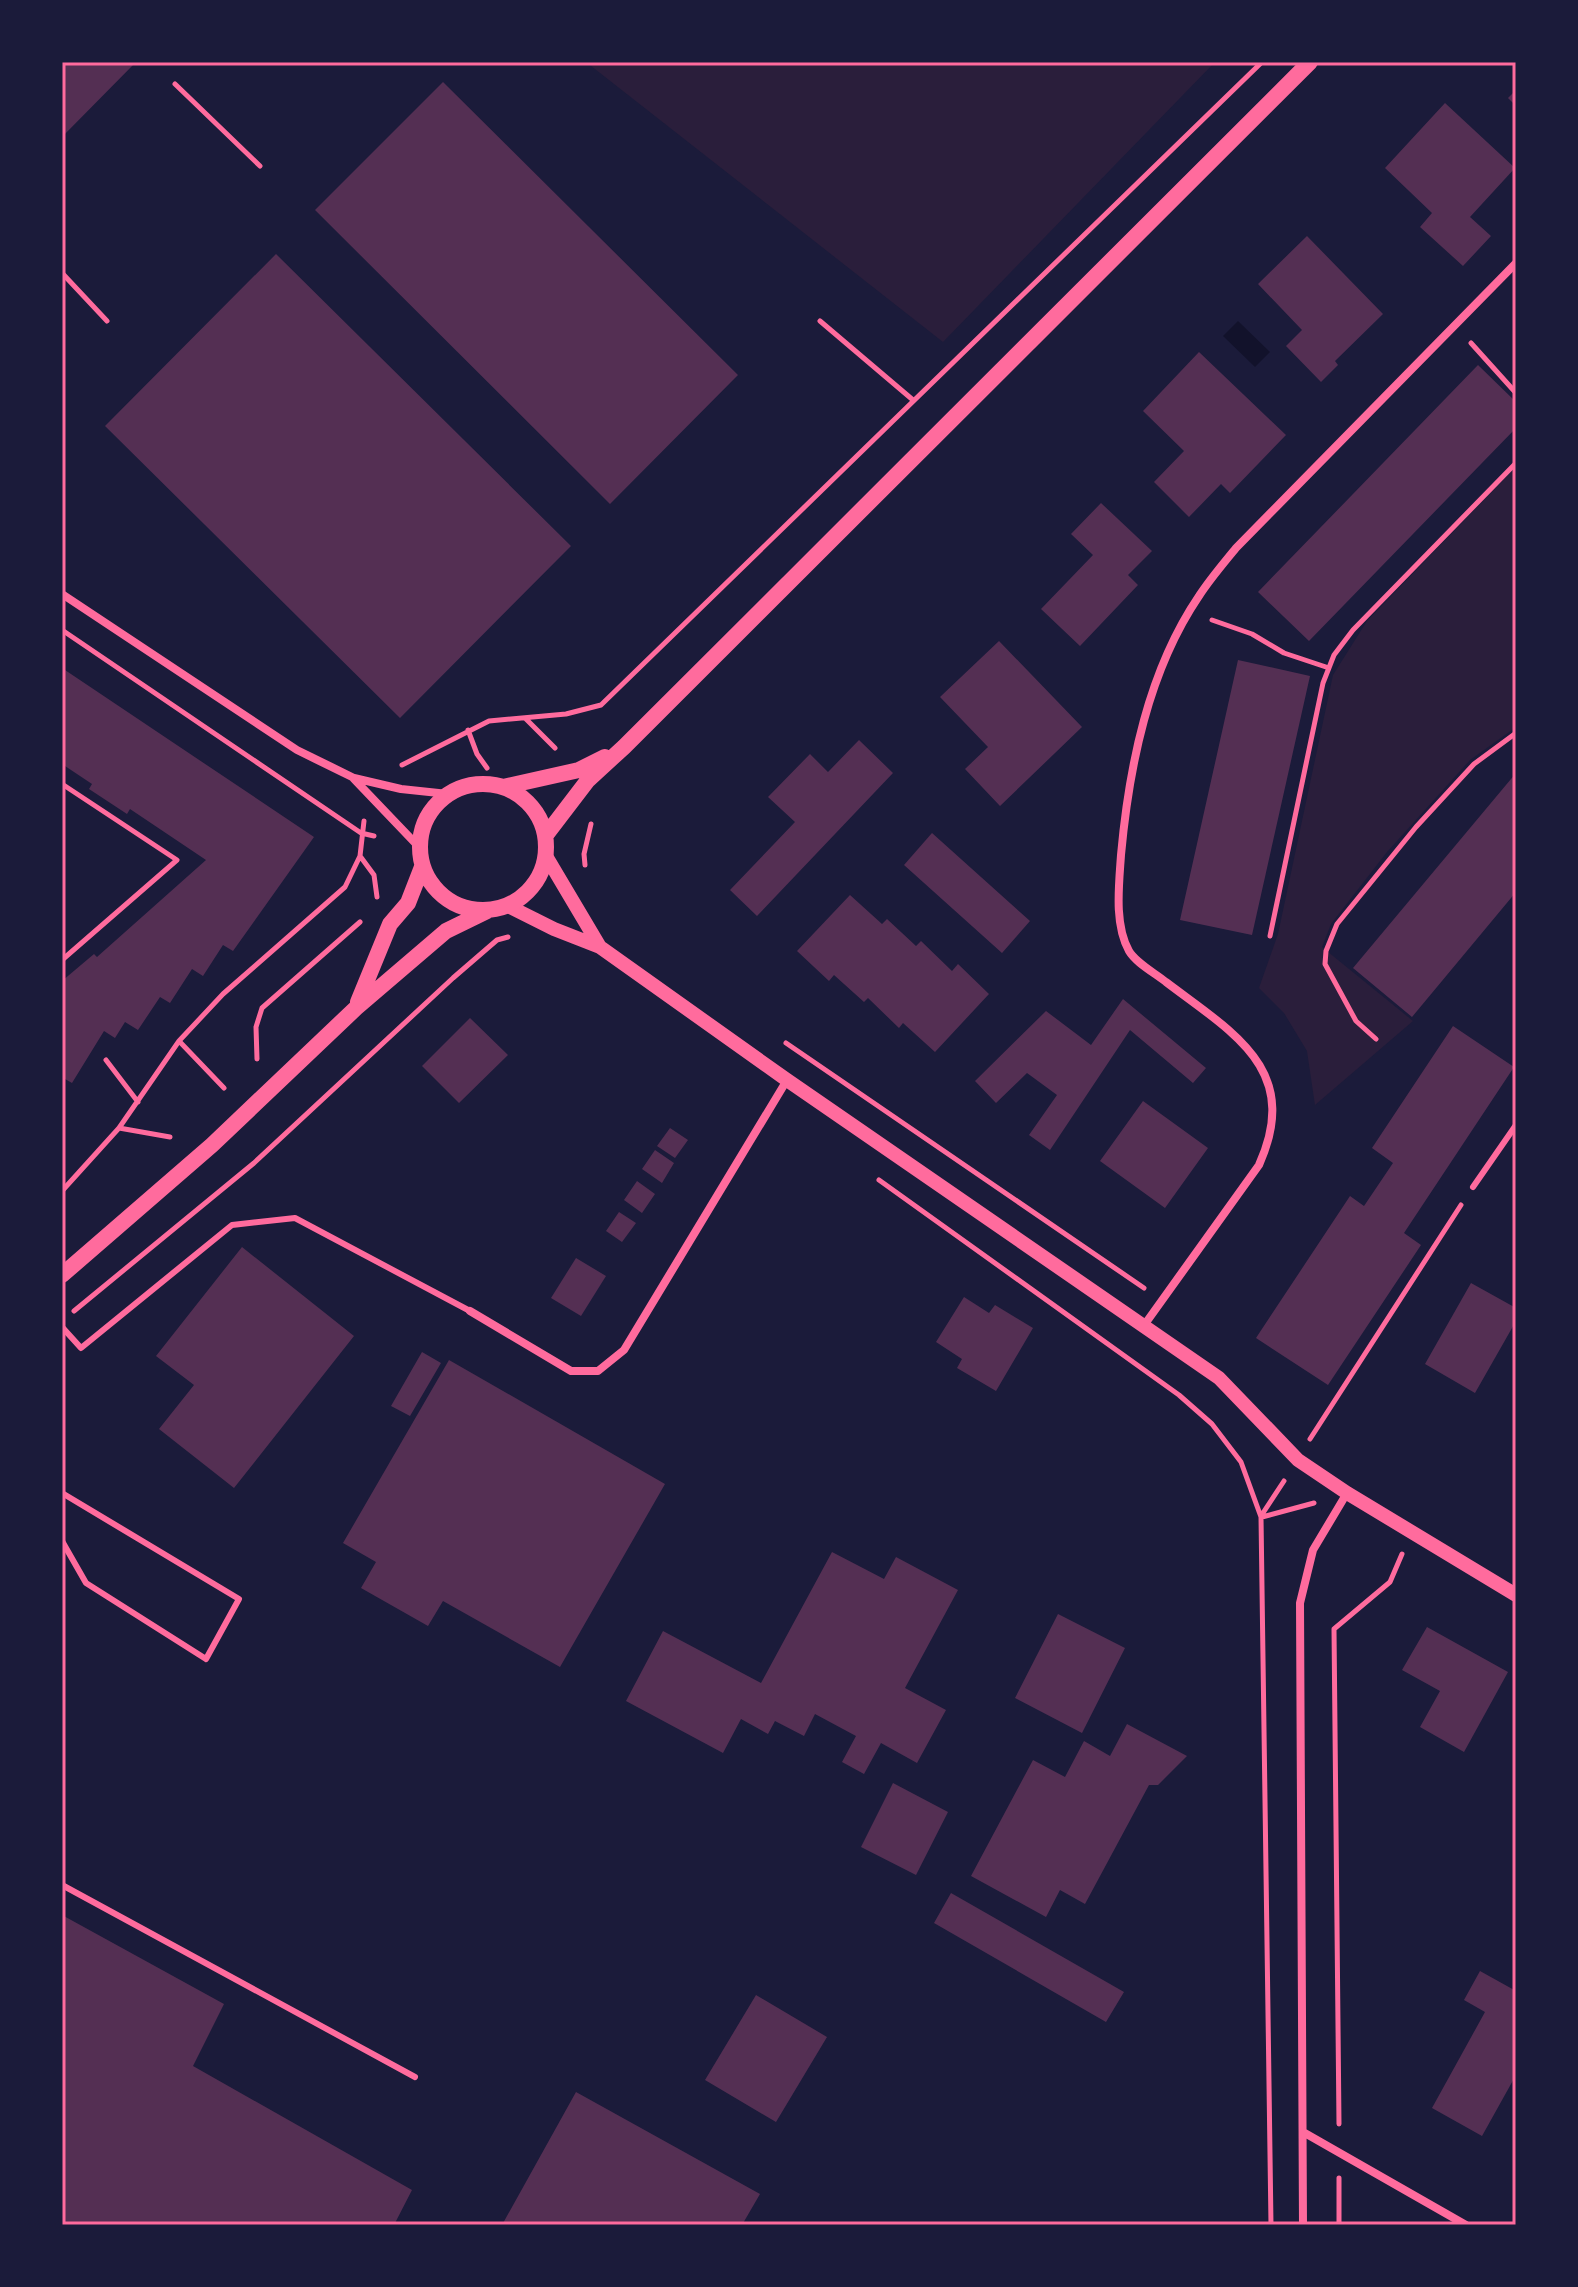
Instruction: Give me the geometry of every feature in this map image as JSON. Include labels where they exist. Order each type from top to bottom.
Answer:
[{"type":"main road","points":[[546,835],[588,780],[1310,62]]},
{"type":"main road","points":[[503,787],[579,770],[624,747]]},
{"type":"main road","points":[[62,1275],[212,1145],[356,1008],[446,931],[527,895],[540,877],[546,856],[546,835],[540,819],[531,805],[503,787],[485,783],[466,786],[448,794],[433,808],[423,826],[419,847],[422,867],[432,886],[447,900],[466,909],[487,911]]},
{"type":"main road","points":[[356,1008],[390,924],[408,903],[422,867]]},
{"type":"street","points":[[1145,1324],[1259,1165],[1270,1141],[1273,1108],[1268,1081],[1257,1059],[1236,1035],[1130,954],[1121,932],[1120,871],[1126,803],[1135,758],[1169,652],[1198,598],[1236,548],[1516,263]]},
{"type":"street","points":[[62,594],[297,750],[354,778],[401,789],[448,794]]},
{"type":"street","points":[[354,778],[419,847]]},
{"type":"street","points":[[546,856],[600,947]]},
{"type":"street","points":[[508,906],[600,947],[1219,1378],[1298,1460],[1516,1595]]},
{"type":"street","points":[[470,1311],[571,1371],[598,1371],[624,1350],[787,1080]]},
{"type":"street","points":[[1303,2225],[1300,1603],[1313,1550],[1347,1493]]},
{"type":"street","points":[[1303,2132],[1466,2225]]},
{"type":"lane","points":[[1473,1187],[1516,1125]]},
{"type":"lane","points":[[62,1327],[81,1348],[232,1225],[295,1218],[470,1311]]},
{"type":"lane","points":[[62,1493],[239,1599],[206,1659],[86,1583],[62,1541]]},
{"type":"lane","points":[[62,1885],[415,2077]]},
{"type":"path","points":[[397,768],[489,721],[566,714],[601,705],[1262,62]]},
{"type":"path","points":[[175,84],[260,166]]},
{"type":"path","points":[[62,273],[107,321]]},
{"type":"path","points":[[820,321],[913,400]]},
{"type":"path","points":[[1454,326],[1516,393]]},
{"type":"path","points":[[1270,936],[1323,683],[1334,655],[1353,630],[1516,463]]},
{"type":"path","points":[[1190,613],[1252,634],[1284,653],[1329,668]]},
{"type":"path","points":[[62,630],[361,833],[360,856],[345,887],[223,994],[179,1041],[119,1128],[62,1191]]},
{"type":"path","points":[[525,718],[565,757]]},
{"type":"path","points":[[468,730],[477,754],[503,787]]},
{"type":"path","points":[[1376,1039],[1356,1021],[1325,964],[1326,951],[1337,924],[1416,827],[1474,764],[1516,733]]},
{"type":"path","points":[[62,784],[177,860],[62,960]]},
{"type":"path","points":[[360,856],[374,875],[378,895],[372,905]]},
{"type":"path","points":[[257,1059],[256,1027],[262,1008],[367,915]]},
{"type":"path","points":[[62,1321],[254,1163],[497,940],[511,936]]},
{"type":"path","points":[[179,1041],[224,1088]]},
{"type":"path","points":[[106,1060],[138,1102]]},
{"type":"path","points":[[119,1128],[170,1137]]},
{"type":"path","points":[[874,1177],[1179,1395],[1212,1424],[1241,1462],[1261,1517],[1271,2225]]},
{"type":"path","points":[[1310,1440],[1473,1187]]},
{"type":"path","points":[[1261,1517],[1347,1493]]},
{"type":"path","points":[[1339,2225],[1334,1629],[1390,1582],[1412,1533]]},
{"type":"shaded area","points":[[586,62],[1215,62],[943,342]]},
{"type":"shaded area","points":[[1238,321],[1270,352],[1255,367],[1223,336]]},
{"type":"shaded area","points":[[1516,467],[1516,727],[1470,760],[1387,852],[1331,924],[1322,947],[1413,1021],[1315,1105],[1307,1051],[1284,1013],[1259,988],[1278,934],[1333,675],[1367,621]]},
{"type":"building","points":[[62,62],[136,62],[62,137]]},
{"type":"building","points":[[443,82],[738,375],[610,504],[315,210]]},
{"type":"building","points":[[1516,90],[1516,106],[1508,98]]},
{"type":"building","points":[[1445,103],[1515,168],[1470,217],[1491,236],[1463,266],[1420,227],[1432,213],[1385,168]]},
{"type":"building","points":[[1307,236],[1383,314],[1335,361],[1338,365],[1321,382],[1286,346],[1302,330],[1258,284]]},
{"type":"building","points":[[276,254],[571,546],[400,718],[105,426]]},
{"type":"building","points":[[1199,352],[1286,435],[1230,493],[1221,484],[1189,517],[1154,482],[1184,451],[1143,411]]},
{"type":"building","points":[[1478,365],[1516,402],[1516,428],[1309,641],[1258,592]]},
{"type":"building","points":[[1101,503],[1152,551],[1128,575],[1138,585],[1080,646],[1041,609],[1093,555],[1071,534]]},
{"type":"building","points":[[999,641],[1082,727],[1000,806],[965,769],[988,747],[940,697]]},
{"type":"building","points":[[1238,660],[1310,676],[1252,935],[1180,920]]},
{"type":"building","points":[[62,668],[314,837],[233,951],[223,945],[203,976],[192,969],[170,1003],[160,997],[138,1030],[125,1022],[115,1038],[104,1031],[72,1083],[65,1079],[62,1083],[62,981],[94,954],[97,957],[206,860],[130,809],[127,814],[89,789],[92,784],[62,764]]},
{"type":"building","points":[[859,740],[893,773],[757,916],[730,890],[795,822],[768,797],[810,754],[828,772]]},
{"type":"building","points":[[1516,773],[1516,892],[1412,1017],[1353,968]]},
{"type":"building","points":[[932,833],[1030,921],[1002,953],[904,865]]},
{"type":"building","points":[[850,895],[882,924],[887,919],[916,946],[921,941],[952,971],[958,964],[989,994],[935,1052],[903,1023],[899,1028],[868,998],[864,1002],[834,975],[829,981],[797,951]]},
{"type":"building","points":[[1123,999],[1206,1068],[1193,1083],[1130,1030],[1050,1150],[1029,1135],[1057,1095],[1027,1073],[996,1103],[975,1081],[1046,1011],[1091,1045]]},
{"type":"building","points":[[470,1018],[508,1055],[459,1103],[422,1066]]},
{"type":"building","points":[[1453,1026],[1514,1067],[1404,1233],[1421,1245],[1328,1385],[1256,1338],[1350,1196],[1364,1206],[1393,1163],[1372,1148]]},
{"type":"building","points":[[1143,1101],[1208,1148],[1165,1208],[1100,1161]]},
{"type":"building","points":[[670,1128],[688,1140],[675,1158],[657,1146]]},
{"type":"building","points":[[655,1150],[674,1163],[662,1183],[642,1169]]},
{"type":"building","points":[[637,1181],[655,1194],[642,1213],[624,1200]]},
{"type":"building","points":[[619,1212],[636,1223],[622,1242],[606,1231]]},
{"type":"building","points":[[242,1247],[354,1336],[234,1488],[159,1429],[194,1385],[156,1356]]},
{"type":"building","points":[[576,1258],[606,1276],[581,1316],[551,1298]]},
{"type":"building","points":[[1471,1283],[1516,1308],[1516,1321],[1475,1393],[1425,1364]]},
{"type":"building","points":[[964,1297],[989,1313],[995,1305],[1033,1328],[996,1391],[957,1368],[962,1359],[936,1342]]},
{"type":"building","points":[[422,1352],[441,1363],[410,1416],[391,1406]]},
{"type":"building","points":[[449,1360],[665,1484],[560,1667],[443,1601],[428,1626],[361,1588],[376,1562],[343,1543]]},
{"type":"building","points":[[832,1552],[884,1579],[896,1557],[958,1590],[905,1688],[946,1710],[917,1763],[881,1743],[864,1774],[842,1762],[856,1736],[815,1714],[804,1736],[775,1721],[768,1734],[741,1719],[723,1753],[626,1701],[663,1631],[761,1683]]},
{"type":"building","points":[[1058,1614],[1125,1648],[1082,1733],[1015,1698]]},
{"type":"building","points":[[1427,1627],[1508,1672],[1464,1752],[1420,1727],[1440,1691],[1402,1670]]},
{"type":"building","points":[[1127,1724],[1187,1756],[1158,1785],[1149,1785],[1085,1904],[1060,1890],[1046,1917],[971,1876],[1033,1760],[1065,1777],[1084,1741],[1110,1756]]},
{"type":"building","points":[[893,1783],[948,1812],[916,1875],[861,1847]]},
{"type":"building","points":[[951,1893],[1124,1992],[1106,2022],[934,1923]]},
{"type":"building","points":[[62,1915],[224,2004],[193,2066],[412,2190],[394,2225],[62,2225]]},
{"type":"building","points":[[1480,1971],[1516,1991],[1516,2075],[1482,2136],[1432,2108],[1485,2012],[1464,2000]]},
{"type":"building","points":[[756,1995],[827,2037],[776,2122],[705,2080]]},
{"type":"building","points":[[576,2092],[760,2194],[742,2225],[502,2225]]}]
